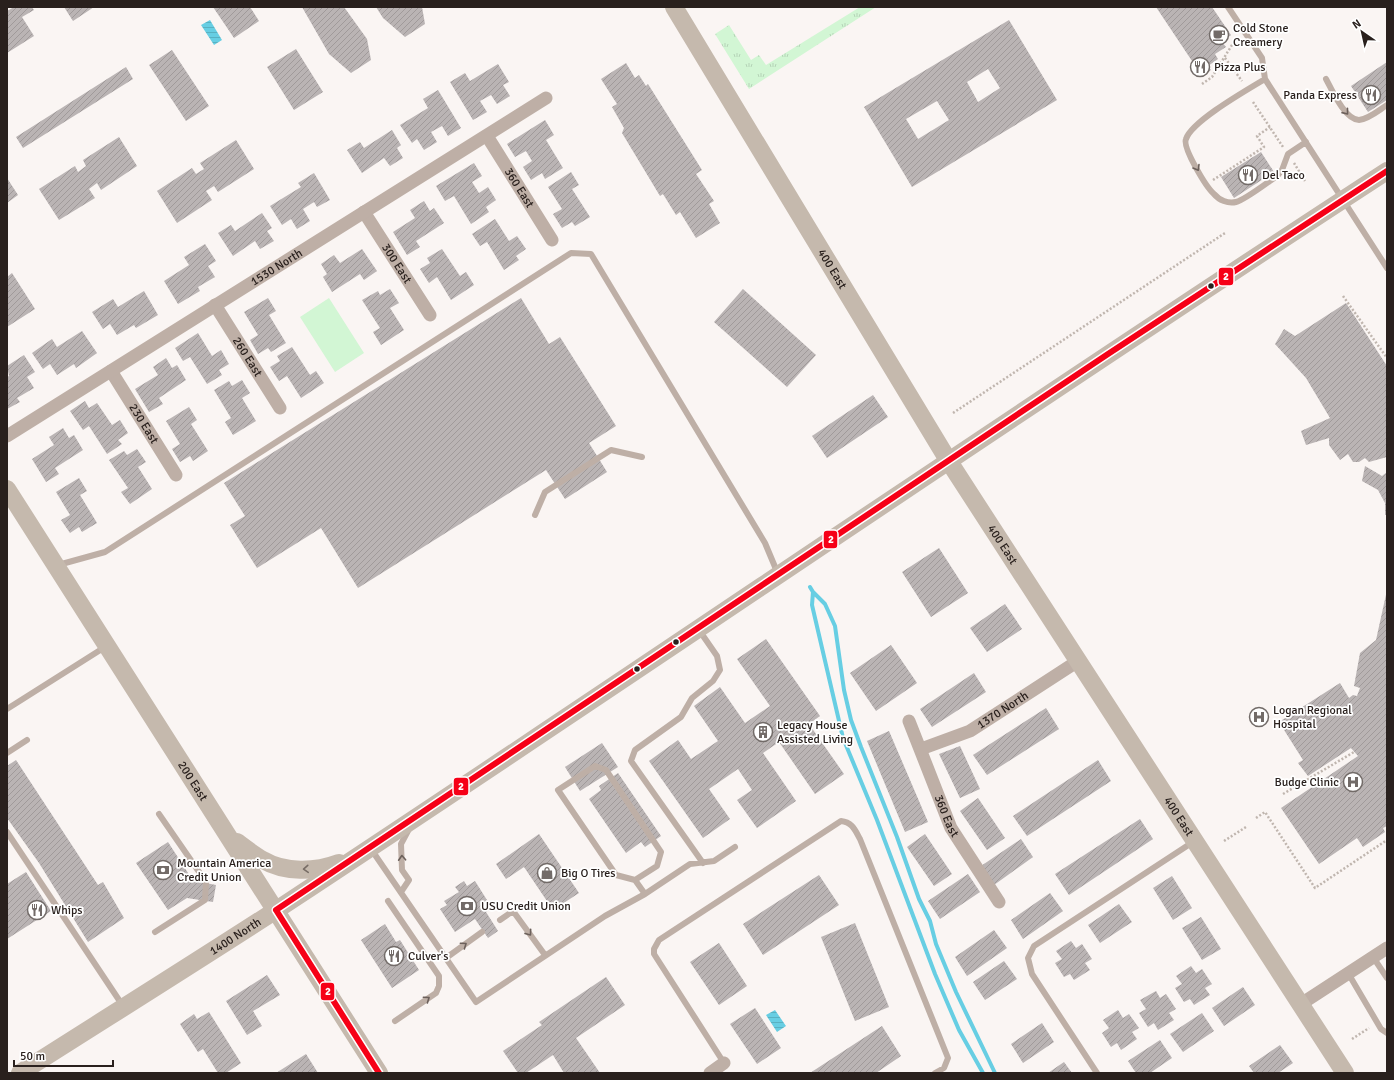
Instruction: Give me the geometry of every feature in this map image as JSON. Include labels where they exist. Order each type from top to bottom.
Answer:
[{"type":"main road","name":"400 East","points":[[674,7],[948,460],[1301,1004],[1344,1073]]},
{"type":"main road","name":"1400 North","points":[[20,1073],[276,910],[779,575],[948,460],[1387,171]]},
{"type":"main road","name":"200 East","points":[[7,490],[379,1073]]},
{"type":"main road","points":[[228,835],[262,860],[291,870],[327,867],[363,852]]},
{"type":"street","name":"1530 North","points":[[7,436],[546,98]]},
{"type":"street","name":"360 East","points":[[487,136],[552,240]]},
{"type":"street","name":"300 East","points":[[364,212],[430,315]]},
{"type":"street","name":"260 East","points":[[215,305],[280,408]]},
{"type":"street","name":"230 East","points":[[111,371],[176,475]]},
{"type":"street","name":"1370 North","points":[[921,749],[970,731],[1078,661]]},
{"type":"street","name":"360 East","points":[[909,721],[951,828],[999,902]]},
{"type":"street","points":[[1301,1004],[1387,948]]},
{"type":"street","points":[[710,1073],[724,1063]]},
{"type":"lane","points":[[1228,7],[1262,58],[1265,79],[1387,268]]},
{"type":"lane","points":[[1265,79],[1201,121],[1188,134],[1185,140],[1186,149],[1213,194],[1223,201],[1236,202],[1277,176],[1282,170],[1288,154],[1306,142]]},
{"type":"lane","points":[[1326,79],[1346,114],[1352,118],[1359,120],[1366,118],[1387,104]]},
{"type":"lane","points":[[56,566],[105,552],[571,253],[591,254],[765,543],[779,575]]},
{"type":"lane","points":[[535,515],[545,492],[611,450],[642,457]]},
{"type":"lane","points":[[698,629],[717,656],[720,670],[713,681],[692,698],[682,718],[635,750],[631,761],[703,863]]},
{"type":"lane","points":[[7,709],[107,646]]},
{"type":"lane","points":[[7,753],[27,740]]},
{"type":"lane","points":[[635,880],[658,866],[661,852],[606,770],[595,766],[558,790],[616,875],[635,880],[645,894]]},
{"type":"lane","points":[[155,932],[205,900],[206,882],[159,814]]},
{"type":"lane","points":[[401,892],[409,880],[402,870],[401,844],[416,817]]},
{"type":"lane","points":[[724,1063],[654,954],[654,949],[659,940],[841,821],[848,822],[854,828],[860,840],[948,1058],[944,1068],[935,1073]]},
{"type":"lane","points":[[7,832],[124,1007]]},
{"type":"lane","points":[[1097,1073],[1032,974],[1028,958],[1034,946],[1194,841]]},
{"type":"lane","points":[[363,852],[401,892],[476,1002],[544,955],[605,916],[645,894],[690,864],[714,861],[735,847]]},
{"type":"lane","points":[[388,901],[439,976],[439,986],[436,993],[395,1021]]},
{"type":"lane","points":[[500,920],[513,911],[544,955]]},
{"type":"lane","points":[[446,958],[482,932]]},
{"type":"lane","points":[[1373,957],[1387,978]]},
{"type":"lane","points":[[1348,973],[1381,1029],[1387,1033]]},
{"type":"path","points":[[1202,84],[1212,77],[1225,58],[1237,37],[1233,31]]},
{"type":"path","points":[[1225,58],[1242,81]]},
{"type":"path","points":[[1253,102],[1305,181]]},
{"type":"path","points":[[1213,180],[1264,147],[1257,136],[1270,127]]},
{"type":"path","points":[[953,413],[1225,233]]},
{"type":"path","points":[[1343,296],[1387,358]]},
{"type":"path","points":[[1283,794],[1354,752]]},
{"type":"path","points":[[1256,818],[1265,812],[1315,888],[1387,840]]},
{"type":"path","points":[[1224,841],[1246,827]]},
{"type":"green space","points":[[860,7],[876,7],[749,89],[715,34],[729,25],[751,60],[759,55],[766,65]]},
{"type":"green space","points":[[329,298],[364,353],[335,372],[300,317]]},
{"type":"water","points":[[210,20],[222,40],[214,45],[201,25]]},
{"type":"water","points":[[775,1010],[786,1026],[777,1032],[766,1015]]},
{"type":"building","points":[[14,7],[32,7],[34,10],[22,17],[34,36],[7,53],[7,11]]},
{"type":"building","points":[[64,7],[94,7],[73,21]]},
{"type":"building","points":[[213,7],[250,7],[259,21],[234,38]]},
{"type":"building","points":[[302,7],[344,7],[367,39],[371,60],[351,73],[329,54]]},
{"type":"building","points":[[376,7],[422,7],[425,24],[405,37],[383,18]]},
{"type":"building","points":[[1156,7],[1212,7],[1231,35],[1222,42],[1226,47],[1215,54],[1218,59],[1208,66],[1211,70],[1202,76]]},
{"type":"building","points":[[1009,20],[1057,100],[912,187],[864,107]],"holes":[[[988,69],[1000,88],[978,102],[967,82]],[[937,101],[949,120],[918,139],[906,119]]]},
{"type":"building","points":[[296,49],[323,92],[294,110],[267,67]]},
{"type":"building","points":[[172,50],[209,106],[186,121],[149,65]]},
{"type":"building","points":[[1387,62],[1387,100],[1368,112],[1351,86]]},
{"type":"building","points":[[626,63],[635,78],[639,75],[646,86],[648,84],[702,170],[696,174],[714,201],[709,204],[720,223],[696,238],[680,212],[676,215],[663,194],[660,196],[622,133],[624,128],[612,107],[617,104],[601,79]]},
{"type":"building","points":[[498,64],[509,82],[503,85],[510,96],[497,104],[491,95],[480,101],[487,112],[473,120],[450,82],[465,73],[470,81]]},
{"type":"building","points":[[126,67],[133,79],[23,148],[16,137]]},
{"type":"building","points":[[438,90],[461,128],[448,136],[442,126],[431,132],[437,142],[424,150],[417,139],[412,143],[400,125],[428,108],[423,99]]},
{"type":"building","points":[[545,120],[554,135],[546,140],[563,168],[545,179],[542,173],[531,180],[523,167],[532,161],[526,151],[515,157],[507,144]]},
{"type":"building","points":[[392,130],[401,145],[397,148],[403,158],[390,166],[384,158],[362,173],[347,150],[360,142],[364,148]]},
{"type":"building","points":[[119,137],[137,166],[101,190],[97,183],[89,189],[95,198],[59,220],[39,189],[75,166],[78,172],[86,166],[83,160]]},
{"type":"building","points":[[236,140],[254,169],[218,192],[214,186],[206,191],[212,200],[177,223],[157,191],[192,168],[196,174],[204,169],[200,163]]},
{"type":"building","name":"Del Taco","points":[[1261,152],[1274,172],[1234,198],[1221,177]]},
{"type":"building","points":[[474,163],[482,176],[472,182],[479,193],[488,187],[496,200],[486,207],[489,212],[471,224],[454,196],[445,201],[436,186]]},
{"type":"building","points":[[571,172],[579,185],[572,189],[590,217],[575,226],[572,222],[562,228],[553,214],[562,209],[548,187]]},
{"type":"building","points":[[314,173],[330,200],[317,207],[314,202],[303,209],[310,221],[297,229],[291,219],[282,225],[270,206],[301,187],[298,183]]},
{"type":"building","points":[[7,178],[18,195],[7,203]]},
{"type":"building","points":[[424,201],[430,211],[434,208],[444,223],[416,241],[420,247],[407,255],[393,232],[415,218],[410,210]]},
{"type":"building","points":[[262,213],[272,228],[267,231],[274,241],[260,249],[255,241],[233,256],[218,233],[231,225],[235,231]]},
{"type":"building","points":[[495,219],[509,241],[517,236],[526,249],[516,256],[519,260],[504,270],[487,242],[480,246],[472,234]]},
{"type":"building","points":[[205,244],[216,261],[208,266],[215,277],[198,287],[200,291],[178,304],[164,281],[189,265],[184,257]]},
{"type":"building","points":[[362,249],[377,271],[364,280],[360,274],[332,292],[323,277],[327,274],[321,264],[334,255],[340,263]]},
{"type":"building","points":[[442,249],[460,276],[466,272],[474,285],[451,300],[437,277],[429,283],[420,269],[430,263],[427,258]]},
{"type":"building","points":[[12,273],[35,309],[7,327],[7,277]]},
{"type":"building","points":[[390,289],[399,303],[390,308],[404,330],[381,345],[373,332],[380,328],[362,300],[378,291],[380,295]]},
{"type":"building","points":[[743,289],[816,355],[787,387],[714,322]]},
{"type":"building","points":[[144,291],[158,315],[136,328],[134,325],[117,335],[110,324],[103,329],[92,312],[113,299],[118,307]]},
{"type":"building","points":[[268,298],[276,311],[269,315],[286,343],[271,352],[268,348],[258,354],[250,340],[258,335],[244,312]]},
{"type":"building","points":[[521,298],[549,344],[560,337],[616,426],[589,443],[607,472],[565,499],[546,470],[358,588],[321,528],[257,568],[230,525],[245,516],[224,483]]},
{"type":"building","points":[[1346,303],[1387,366],[1387,457],[1369,462],[1365,458],[1359,462],[1353,462],[1348,454],[1340,460],[1329,445],[1329,438],[1306,445],[1301,431],[1330,418],[1306,378],[1275,344],[1284,329],[1295,336]]},
{"type":"building","points":[[82,331],[97,353],[76,368],[74,364],[57,375],[50,364],[43,369],[32,353],[52,339],[57,347]]},
{"type":"building","points":[[198,333],[212,356],[221,350],[229,364],[219,370],[222,375],[207,384],[190,357],[183,361],[175,348]]},
{"type":"building","points":[[292,347],[310,375],[316,371],[324,383],[301,398],[287,376],[279,381],[270,367],[280,361],[277,356]]},
{"type":"building","points":[[24,355],[35,372],[27,377],[34,388],[17,398],[20,402],[7,409],[7,377],[9,376],[7,366]]},
{"type":"building","points":[[166,358],[172,368],[177,365],[186,380],[159,398],[163,404],[149,412],[135,389],[158,375],[153,367]]},
{"type":"building","points":[[242,380],[250,393],[242,398],[256,421],[233,435],[225,422],[231,418],[214,390],[229,381],[232,386]]},
{"type":"building","points":[[873,395],[888,417],[827,458],[812,436]]},
{"type":"building","points":[[85,401],[89,408],[97,403],[112,425],[120,420],[128,433],[118,440],[122,444],[107,454],[89,426],[83,430],[70,411]]},
{"type":"building","points":[[189,407],[197,420],[191,424],[208,451],[193,461],[190,456],[180,462],[172,449],[180,444],[166,421]]},
{"type":"building","points":[[63,428],[69,438],[74,435],[83,450],[55,468],[59,474],[46,482],[32,459],[54,445],[49,437]]},
{"type":"building","points":[[137,449],[146,462],[138,467],[152,489],[130,504],[121,492],[128,488],[109,460],[124,451],[127,455]]},
{"type":"building","points":[[1365,466],[1382,476],[1387,472],[1387,515],[1385,515],[1385,503],[1378,490],[1362,481]]},
{"type":"building","points":[[79,478],[87,491],[80,495],[97,523],[82,532],[79,527],[70,533],[61,520],[70,515],[56,492]]},
{"type":"building","points":[[939,548],[968,593],[931,617],[902,572]]},
{"type":"building","points":[[1387,590],[1387,826],[1383,828],[1385,832],[1363,847],[1357,838],[1319,864],[1281,808],[1358,756],[1351,748],[1308,776],[1298,763],[1303,760],[1279,722],[1340,683],[1349,698],[1353,695],[1357,696],[1360,688],[1354,686],[1360,653],[1376,640]]},
{"type":"building","points":[[1005,604],[1022,629],[987,652],[970,628]]},
{"type":"building","name":"Legacy House Assisted Living","points":[[766,639],[820,716],[809,724],[844,774],[815,794],[779,742],[763,753],[796,801],[757,828],[737,800],[752,790],[738,769],[709,789],[730,819],[703,838],[649,761],[678,740],[691,759],[718,741],[694,706],[720,687],[745,723],[770,706],[737,659]]},
{"type":"building","points":[[891,645],[917,683],[876,711],[850,673]]},
{"type":"building","points":[[974,673],[986,692],[932,727],[920,709]]},
{"type":"building","points":[[1046,708],[1059,729],[987,775],[973,755]]},
{"type":"building","points":[[889,731],[928,822],[905,832],[867,741]]},
{"type":"building","points":[[602,743],[618,767],[580,791],[565,767]]},
{"type":"building","points":[[960,746],[980,789],[960,798],[939,754]]},
{"type":"building","points":[[16,760],[98,885],[103,882],[124,918],[88,942],[39,863],[7,818],[7,766]]},
{"type":"building","points":[[1098,760],[1111,781],[1027,836],[1013,816]]},
{"type":"building","points":[[618,773],[661,836],[645,847],[641,842],[626,853],[589,799],[601,790],[599,786]]},
{"type":"building","points":[[978,798],[1005,838],[987,850],[960,811]]},
{"type":"building","points":[[1140,819],[1153,839],[1069,895],[1055,874]]},
{"type":"building","name":"Big O Tires","points":[[539,834],[579,893],[553,910],[524,867],[506,879],[496,864]]},
{"type":"building","points":[[925,834],[952,874],[934,886],[907,847]]},
{"type":"building","points":[[1021,839],[1033,857],[994,885],[981,866]]},
{"type":"building","name":"Mountain America Credit Union","points":[[168,842],[190,876],[190,880],[216,885],[213,902],[187,898],[168,910],[136,863]]},
{"type":"building","points":[[26,872],[51,911],[7,939],[7,884]]},
{"type":"building","points":[[968,874],[980,892],[940,919],[928,901]]},
{"type":"building","points":[[819,875],[839,905],[763,955],[743,924]]},
{"type":"building","points":[[1172,876],[1192,908],[1173,920],[1153,888]]},
{"type":"building","points":[[464,881],[467,886],[475,881],[492,908],[486,912],[498,931],[488,938],[475,919],[455,932],[440,909],[447,905],[444,901],[459,892],[455,887]]},
{"type":"building","points":[[1050,893],[1063,911],[1023,939],[1011,920]]},
{"type":"building","points":[[1119,904],[1132,922],[1100,943],[1088,925]]},
{"type":"building","points":[[1201,917],[1221,949],[1202,960],[1182,928]]},
{"type":"building","points":[[855,923],[889,1007],[855,1021],[821,937]]},
{"type":"building","points":[[385,924],[396,942],[400,940],[419,970],[392,988],[361,940]]},
{"type":"building","points":[[994,930],[1007,948],[967,976],[955,957]]},
{"type":"building","points":[[1071,941],[1076,948],[1082,944],[1092,959],[1085,963],[1090,970],[1074,980],[1070,974],[1064,977],[1055,963],[1062,959],[1056,951]]},
{"type":"building","points":[[719,943],[747,986],[719,1005],[690,962]]},
{"type":"building","points":[[1004,961],[1017,979],[985,1000],[973,982]]},
{"type":"building","points":[[1191,966],[1196,973],[1202,969],[1212,984],[1205,988],[1210,995],[1194,1005],[1190,999],[1184,1002],[1175,988],[1182,984],[1176,976]]},
{"type":"building","points":[[267,975],[280,995],[253,1011],[262,1026],[247,1035],[226,1001]]},
{"type":"building","points":[[606,977],[625,1005],[576,1038],[600,1073],[564,1073],[553,1055],[526,1073],[518,1073],[503,1051],[542,1025],[539,1022]]},
{"type":"building","points":[[1243,987],[1255,1005],[1224,1026],[1212,1008]]},
{"type":"building","points":[[1156,991],[1160,998],[1166,994],[1176,1009],[1169,1013],[1174,1020],[1158,1030],[1154,1023],[1148,1027],[1139,1013],[1146,1009],[1140,1000]]},
{"type":"building","points":[[755,1008],[781,1048],[757,1064],[730,1024]]},
{"type":"building","points":[[1118,1010],[1123,1018],[1129,1014],[1139,1028],[1132,1032],[1137,1039],[1121,1050],[1117,1043],[1111,1047],[1102,1033],[1109,1028],[1103,1020]]},
{"type":"building","points":[[209,1012],[241,1063],[226,1073],[218,1073],[203,1049],[198,1052],[180,1024],[194,1014],[197,1019]]},
{"type":"building","points":[[1202,1013],[1214,1031],[1183,1052],[1170,1034]]},
{"type":"building","points":[[1042,1023],[1054,1042],[1023,1063],[1011,1044]]},
{"type":"building","points":[[882,1026],[901,1056],[876,1073],[810,1073]]},
{"type":"building","points":[[1160,1040],[1172,1058],[1150,1073],[1136,1073],[1128,1061]]},
{"type":"building","points":[[1280,1045],[1293,1063],[1278,1073],[1254,1073],[1249,1066]]},
{"type":"building","points":[[306,1054],[318,1073],[276,1073]]},
{"type":"building","points":[[1064,1062],[1072,1073],[1048,1073]]},
{"type":"waterway","points":[[810,587],[813,592],[812,605],[843,738],[877,820],[935,974],[959,1030],[983,1073]]},
{"type":"waterway","points":[[813,592],[825,604],[835,626],[844,690],[851,720],[861,747],[897,837],[919,899],[930,921],[936,944],[956,992],[995,1073]]},
{"type":"transit line","name":"2","points":[[276,910],[1108,354],[1387,171]]},
{"type":"transit line","name":"2","points":[[276,910],[379,1073]]},
{"type":"place","name":"Cold Stone Creamery","points":[[1219,35]]},
{"type":"place","name":"Pizza Plus","points":[[1200,67]]},
{"type":"place","name":"Panda Express","points":[[1371,95]]},
{"type":"place","name":"Del Taco","points":[[1248,175]]},
{"type":"place","name":"Logan Regional Hospital","points":[[1259,717]]},
{"type":"place","name":"Legacy House Assisted Living","points":[[763,732]]},
{"type":"place","name":"Budge Clinic","points":[[1353,782]]},
{"type":"place","name":"Mountain America Credit Union","points":[[163,870]]},
{"type":"place","name":"Big O Tires","points":[[547,873]]},
{"type":"place","name":"USU Credit Union","points":[[467,906]]},
{"type":"place","name":"Whips","points":[[37,910]]},
{"type":"place","name":"Culver's","points":[[394,956]]}]
